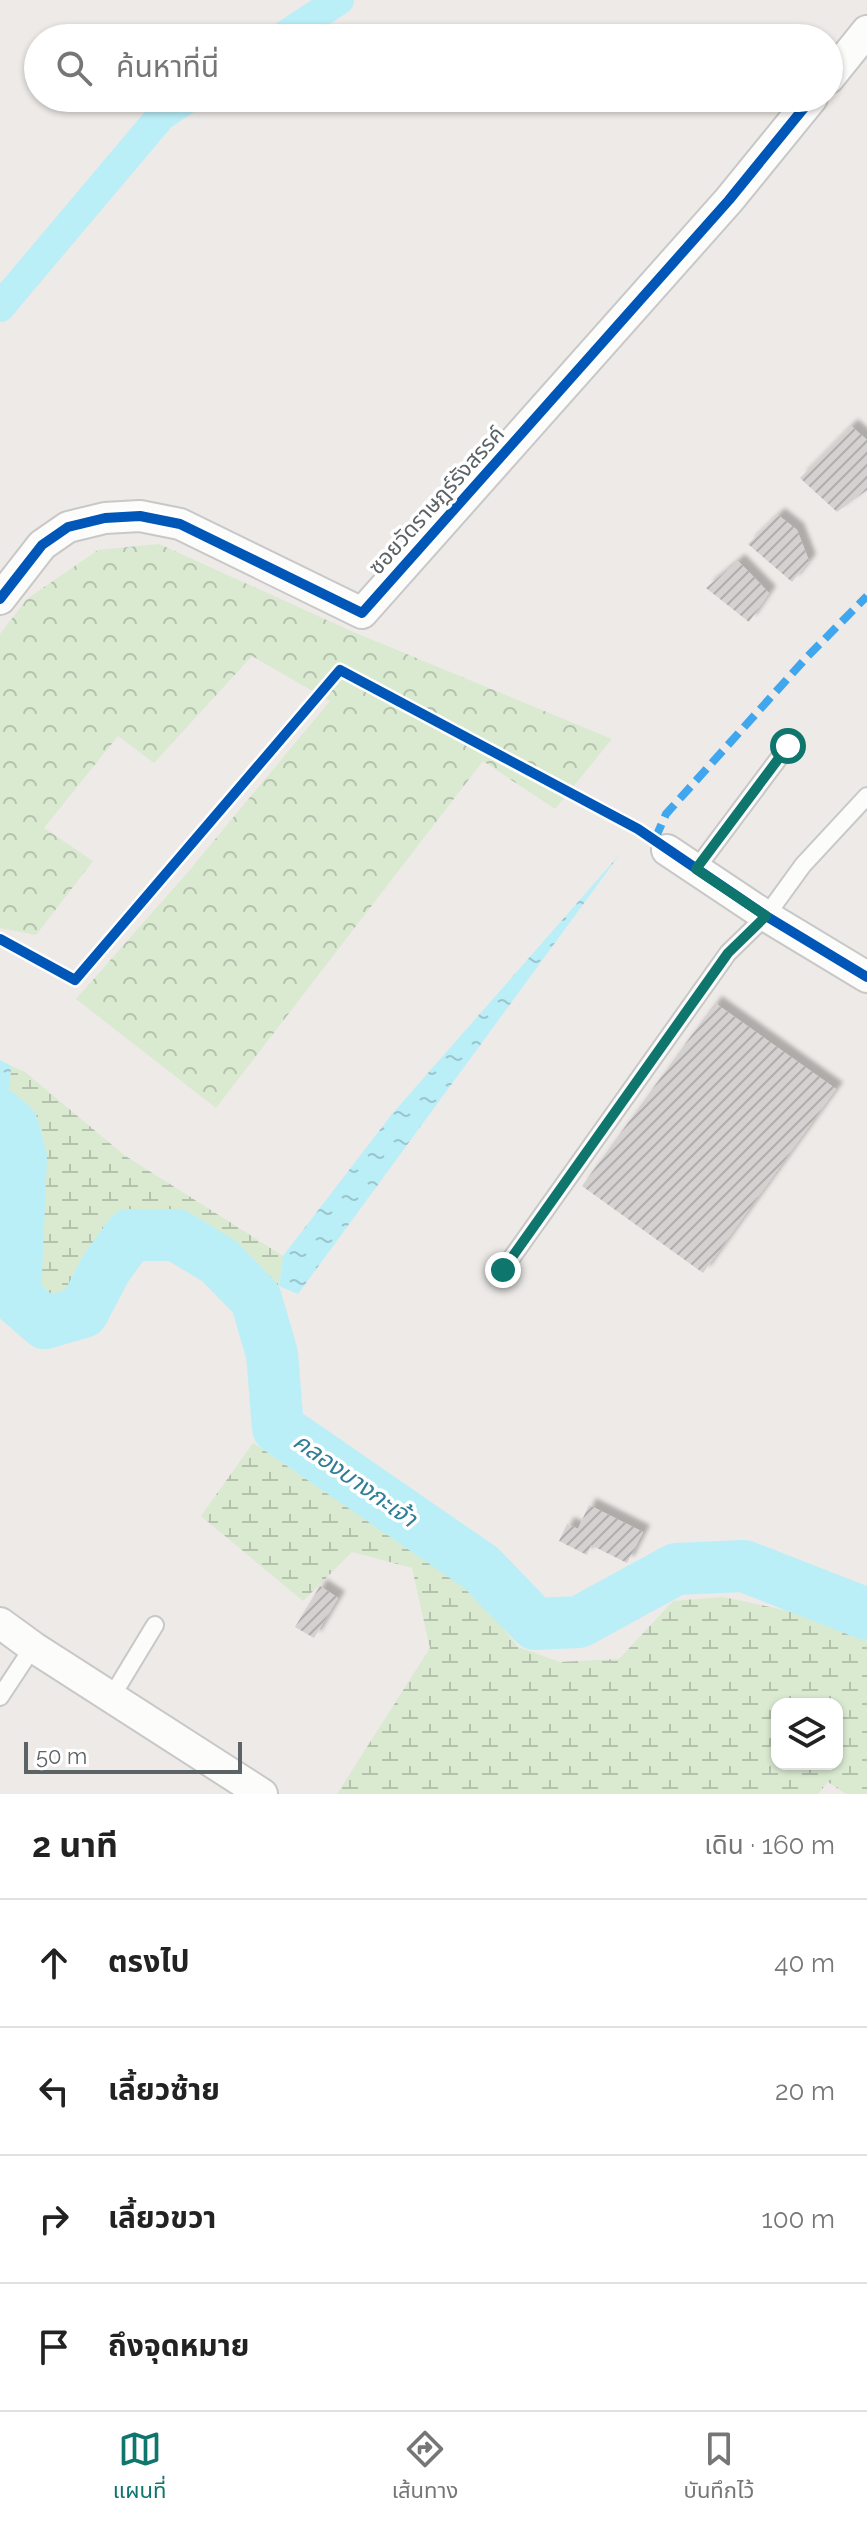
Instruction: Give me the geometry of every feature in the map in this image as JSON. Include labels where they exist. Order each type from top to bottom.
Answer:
[{"type":"street","points":[[843,61],[867,31]]},
{"type":"street","name":"ซอยวัดราษฎร์รังสรรค์","points":[[0,599],[42,545],[68,527],[105,518],[140,516],[180,524],[362,613],[729,200],[801,112]]},
{"type":"street","points":[[667,850],[766,916],[867,977]]},
{"type":"street","points":[[0,1623],[262,1794]]},
{"type":"lane","points":[[696,869],[788,746]]},
{"type":"lane","points":[[503,1270],[728,953],[766,916],[803,865],[867,796]]},
{"type":"lane","points":[[112,1696],[155,1625]]},
{"type":"lane","points":[[0,1697],[33,1647]]},
{"type":"green space","points":[[159,544],[351,631],[612,739],[555,809],[483,761],[216,1108],[76,999],[188,872],[330,701],[252,656],[154,763],[118,736],[44,828],[93,861],[36,935],[0,928],[0,634],[27,599],[98,550]]},
{"type":"green space","points":[[11,1066],[25,1072],[124,1155],[283,1256],[279,1286],[153,1219],[122,1217],[78,1288],[56,1306],[27,1287],[0,1302],[0,1162],[5,1154],[0,1151],[0,1125],[7,1128]]},
{"type":"green space","points":[[253,1443],[410,1540],[472,1590],[518,1647],[560,1662],[619,1659],[673,1601],[723,1597],[831,1620],[867,1639],[867,1794],[846,1794],[828,1782],[818,1794],[337,1794],[430,1648],[412,1568],[352,1552],[303,1601],[201,1516]]},
{"type":"water","points":[[620,854],[298,1294],[279,1286],[283,1256],[392,1114]]},
{"type":"water","points":[[0,1060],[11,1066],[7,1129],[0,1125]]},
{"type":"building","points":[[851,426],[867,440],[867,490],[837,512],[800,478]]},
{"type":"building","points":[[778,515],[797,530],[809,561],[792,582],[748,544]]},
{"type":"building","points":[[738,561],[769,593],[749,622],[706,588]]},
{"type":"building","points":[[715,1003],[836,1089],[703,1273],[582,1186]]},
{"type":"building","points":[[589,1505],[643,1532],[627,1563],[591,1545],[587,1555],[559,1541],[567,1524],[578,1529]]},
{"type":"building","points":[[320,1586],[338,1598],[314,1638],[295,1627]]},
{"type":"waterway","points":[[302,24],[339,0]]},
{"type":"waterway","points":[[0,307],[167,112]]},
{"type":"waterway","name":"คลองบางกะเจ้า","points":[[0,1115],[13,1127],[21,1158],[15,1297],[45,1323],[83,1312],[106,1268],[130,1235],[176,1235],[219,1261],[256,1299],[272,1354],[278,1428],[481,1568],[535,1624],[579,1622],[676,1569],[744,1566],[867,1614]]},
{"type":"marked path","points":[[655,839],[666,814],[807,657],[867,596]]},
{"type":"cycle path","points":[[0,599],[42,545],[68,527],[105,518],[140,516],[180,524],[362,613],[729,200],[801,112]]},
{"type":"cycle path","points":[[0,939],[75,980],[340,670],[638,829],[766,916],[867,977]]},
{"type":"route","points":[[503,1270],[728,953],[766,916],[696,869],[788,746]]}]
